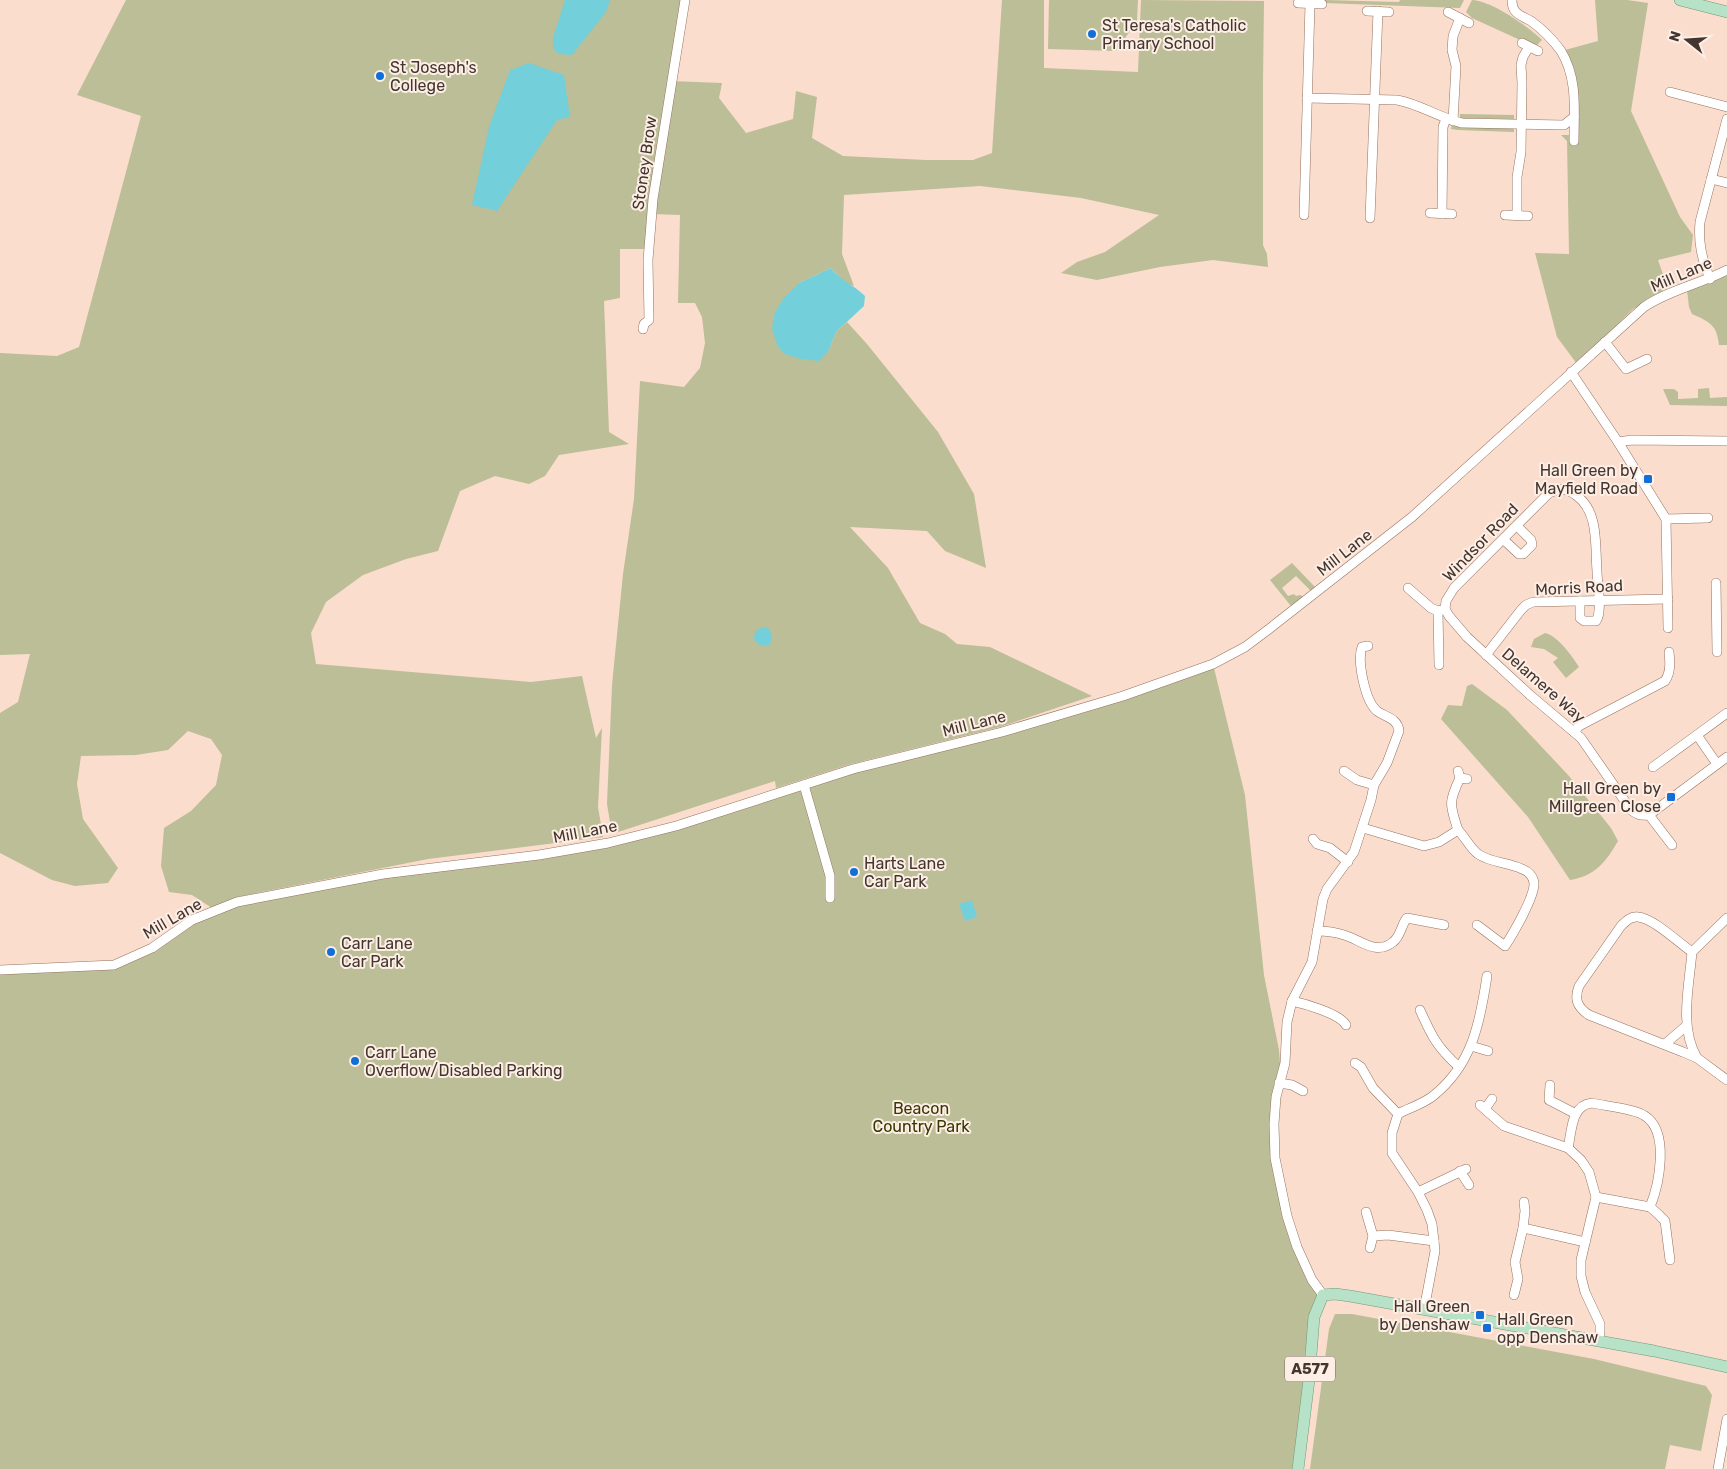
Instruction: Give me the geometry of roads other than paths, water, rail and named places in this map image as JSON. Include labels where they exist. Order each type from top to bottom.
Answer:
[{"type":"main road","points":[[1680,0],[1693,1],[1727,12]]},
{"type":"main road","points":[[1323,1295],[1335,1294],[1598,1341],[1727,1367]]},
{"type":"main road","name":"A577","points":[[1298,1469],[1309,1380],[1314,1317],[1323,1295]]},
{"type":"street","name":"Stoney Brow","points":[[643,329],[644,324],[649,320],[648,260],[653,199],[685,0]]},
{"type":"street","points":[[1512,0],[1513,8],[1517,13],[1542,30],[1561,51],[1574,84],[1574,141]]},
{"type":"street","points":[[1298,3],[1322,4]]},
{"type":"street","points":[[1304,215],[1310,4]]},
{"type":"street","points":[[1367,11],[1389,12]]},
{"type":"street","points":[[1370,218],[1378,12]]},
{"type":"street","points":[[1448,12],[1469,23]]},
{"type":"street","points":[[1442,214],[1443,128],[1449,120],[1456,66],[1452,50],[1453,36],[1460,18]]},
{"type":"street","points":[[1517,216],[1517,177],[1521,152],[1522,124],[1520,65],[1530,47]]},
{"type":"street","points":[[1670,92],[1727,107]]},
{"type":"street","points":[[1307,98],[1397,100],[1409,102],[1449,120],[1462,123],[1564,125],[1574,117]]},
{"type":"street","points":[[1710,278],[1701,257],[1699,234],[1727,118]]},
{"type":"street","points":[[1711,179],[1727,183]]},
{"type":"street","points":[[1430,213],[1452,214]]},
{"type":"street","points":[[1505,215],[1528,216]]},
{"type":"street","name":"Mill Lane","points":[[0,970],[114,965],[152,948],[192,920],[237,902],[383,874],[539,855],[608,843],[676,826],[853,769],[1002,732],[1123,696],[1212,664],[1270,629],[1400,527],[1650,303],[1670,292],[1727,270]]},
{"type":"street","points":[[1605,342],[1623,370],[1648,359]]},
{"type":"street","points":[[1571,372],[1666,519],[1668,628]]},
{"type":"street","points":[[1618,442],[1632,440],[1727,441]]},
{"type":"street","name":"Windsor Road","points":[[1442,610],[1454,588],[1504,540],[1548,493],[1559,488],[1570,491],[1585,502],[1592,519],[1599,601]]},
{"type":"street","points":[[1666,519],[1708,518]]},
{"type":"street","points":[[1504,540],[1519,554],[1528,550],[1532,545],[1531,540],[1517,526]]},
{"type":"street","points":[[1716,583],[1717,652]]},
{"type":"street","name":"Delamere Way","points":[[1408,588],[1431,608],[1442,610],[1486,655],[1574,732],[1589,749],[1631,810],[1642,816],[1649,815]]},
{"type":"street","points":[[1716,597],[1727,597]]},
{"type":"street","name":"Morris Road","points":[[1486,655],[1526,605],[1533,602],[1668,599]]},
{"type":"street","points":[[1580,601],[1580,618],[1584,621],[1596,620],[1599,617],[1599,601]]},
{"type":"street","points":[[1439,665],[1442,610]]},
{"type":"street","points":[[1323,1295],[1312,1280],[1297,1248],[1287,1216],[1275,1158],[1274,1124],[1276,1097],[1285,1063],[1287,1022],[1292,1001],[1312,962],[1323,899],[1327,890],[1354,852],[1372,800],[1374,785],[1387,763],[1399,731],[1395,722],[1377,711],[1370,703],[1365,689],[1360,653],[1362,645]]},
{"type":"street","points":[[1574,732],[1579,726],[1665,681],[1670,667],[1669,652]]},
{"type":"street","points":[[1652,769],[1727,713]]},
{"type":"street","points":[[1697,735],[1717,764]]},
{"type":"street","points":[[1672,846],[1649,815],[1727,757]]},
{"type":"street","points":[[1343,770],[1357,780],[1374,785]]},
{"type":"street","points":[[1462,776],[1452,794],[1450,803],[1458,830],[1478,853],[1501,864],[1521,868],[1528,872],[1533,878],[1534,885],[1515,932],[1505,948],[1477,924]]},
{"type":"street","points":[[804,785],[830,876],[830,898]]},
{"type":"street","points":[[1363,828],[1424,846],[1439,842],[1458,830]]},
{"type":"street","points":[[1313,839],[1317,844],[1330,848],[1348,862]]},
{"type":"street","points":[[1317,931],[1335,932],[1373,948],[1385,948],[1398,936],[1406,914],[1442,926]]},
{"type":"street","points":[[1692,952],[1647,919],[1636,917],[1627,920],[1579,986],[1576,994],[1577,1002],[1582,1010],[1589,1015],[1697,1058],[1727,1080]]},
{"type":"street","points":[[1697,1058],[1693,1051],[1686,1026],[1692,952],[1727,918]]},
{"type":"street","points":[[1424,1310],[1435,1251],[1432,1224],[1418,1192],[1392,1153],[1392,1133],[1398,1114],[1433,1097],[1466,1057],[1480,1020],[1487,976]]},
{"type":"street","points":[[1292,1001],[1318,1007],[1345,1019]]},
{"type":"street","points":[[1420,1008],[1429,1032],[1441,1051],[1459,1067]]},
{"type":"street","points":[[1665,1044],[1686,1026]]},
{"type":"street","points":[[1471,1046],[1488,1051]]},
{"type":"street","points":[[1361,1064],[1373,1088],[1398,1114]]},
{"type":"street","points":[[1279,1083],[1292,1085],[1304,1092]]},
{"type":"street","points":[[1550,1085],[1546,1102],[1576,1114]]},
{"type":"street","points":[[1492,1099],[1482,1107],[1504,1126],[1568,1148],[1581,1160],[1589,1172],[1596,1197],[1581,1260],[1581,1276],[1585,1292],[1600,1324],[1598,1341]]},
{"type":"street","points":[[1568,1148],[1578,1108],[1585,1104],[1592,1103],[1641,1114],[1651,1121],[1661,1153],[1658,1184],[1650,1207]]},
{"type":"street","points":[[1418,1192],[1463,1170],[1469,1186]]},
{"type":"street","points":[[1596,1197],[1650,1207],[1665,1221],[1667,1254]]},
{"type":"street","points":[[1513,1290],[1518,1279],[1516,1262],[1523,1228],[1524,1202]]},
{"type":"street","points":[[1366,1212],[1373,1236],[1370,1248]]},
{"type":"street","points":[[1523,1228],[1585,1242]]},
{"type":"street","points":[[1373,1236],[1388,1235],[1434,1241]]},
{"type":"street","points":[[1718,1469],[1727,1419]]},
{"type":"water","points":[[565,0],[610,0],[606,12],[572,55],[558,54],[553,48],[553,38]]},
{"type":"water","points":[[529,63],[564,75],[570,117],[557,120],[497,211],[472,205],[489,127],[510,70]]},
{"type":"water","points":[[831,268],[865,296],[864,306],[836,332],[829,350],[819,361],[801,359],[785,354],[778,347],[772,328],[775,312],[783,299],[799,283]]},
{"type":"water","points":[[765,627],[768,628],[772,635],[770,645],[765,646],[754,640],[756,631]]},
{"type":"water","points":[[972,900],[977,917],[965,921],[959,904]]},
{"type":"place","name":"St Teresa's Catholic Primary School","points":[[1092,34]]},
{"type":"place","name":"St Joseph's College","points":[[380,76]]},
{"type":"place","name":"Hall Green by Mayfield Road","points":[[1648,479]]},
{"type":"place","name":"Hall Green by Millgreen Close","points":[[1671,797]]},
{"type":"place","name":"Harts Lane Car Park","points":[[854,872]]},
{"type":"place","name":"Carr Lane Car Park","points":[[331,952]]},
{"type":"place","name":"Carr Lane Overflow/Disabled Parking","points":[[355,1061]]},
{"type":"place","name":"Hall Green by Denshaw","points":[[1480,1315]]},
{"type":"place","name":"Hall Green opp Denshaw","points":[[1487,1328]]},
{"type":"park label","name":"Beacon Country Park","points":[[921,1117]]}]
